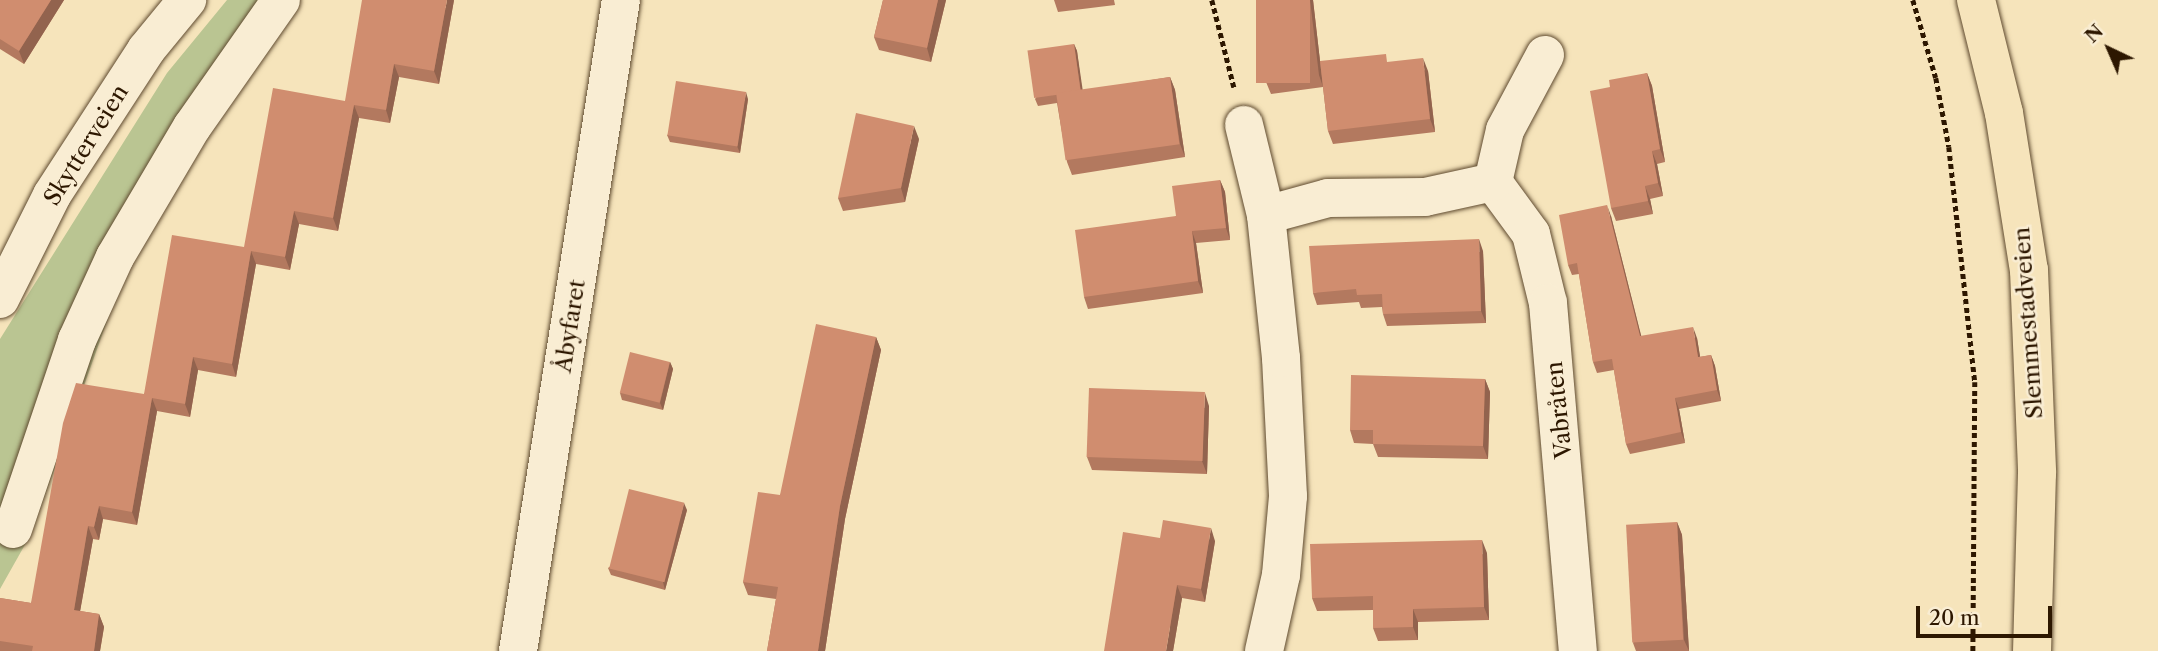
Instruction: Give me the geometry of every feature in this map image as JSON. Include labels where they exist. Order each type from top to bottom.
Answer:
[{"type":"main road","name":"Slemmestadveien","points":[[1976,0],[2004,113],[2029,270],[2037,473],[2032,651]]},
{"type":"street","name":"Skytterveien","points":[[0,299],[52,195],[146,50],[187,0]]},
{"type":"street","points":[[13,529],[77,340],[115,257],[192,127],[281,0]]},
{"type":"street","name":"Åbyfaret","points":[[518,651],[621,0]]},
{"type":"street","points":[[1266,215],[1328,198],[1425,197],[1493,182],[1505,130],[1545,54]]},
{"type":"street","points":[[1244,125],[1266,215],[1281,358],[1288,496],[1282,575],[1264,651]]},
{"type":"street","name":"Vabråten","points":[[1493,182],[1531,234],[1548,303],[1578,651]]},
{"type":"path","points":[[1212,0],[1244,125]]},
{"type":"path","points":[[1913,0],[1936,78],[1949,147],[1975,382],[1973,651]]},
{"type":"green space","points":[[227,0],[267,0],[152,195],[31,534],[0,589],[0,339],[167,73]]},
{"type":"building","points":[[0,0],[51,0],[19,51],[0,39]]},
{"type":"building","points":[[362,0],[447,0],[434,71],[394,64],[386,110],[354,105],[333,218],[294,211],[285,257],[251,251],[232,364],[193,357],[185,404],[152,398],[132,512],[99,506],[94,527],[88,526],[74,610],[99,614],[94,651],[32,651],[33,646],[0,641],[0,598],[31,603],[63,423],[76,383],[144,394],[172,235],[244,247],[273,88],[345,101]]},
{"type":"building","points":[[883,0],[938,0],[927,48],[874,37]]},
{"type":"building","points":[[1256,0],[1310,0],[1310,83],[1256,83]]},
{"type":"building","points":[[1074,44],[1081,92],[1034,98],[1027,51]]},
{"type":"building","points":[[1386,54],[1387,62],[1423,58],[1430,119],[1328,131],[1320,61]]},
{"type":"building","points":[[1647,73],[1660,149],[1652,151],[1658,183],[1645,186],[1648,201],[1611,208],[1590,91],[1610,87],[1609,80]]},
{"type":"building","points":[[1170,77],[1179,144],[1066,160],[1056,93]]},
{"type":"building","points":[[676,81],[746,92],[738,146],[667,135]]},
{"type":"building","points":[[856,113],[914,126],[901,188],[838,198]]},
{"type":"building","points":[[1220,180],[1226,228],[1192,231],[1198,281],[1084,297],[1075,230],[1176,216],[1172,186]]},
{"type":"building","points":[[1607,205],[1640,336],[1693,327],[1698,357],[1711,355],[1717,390],[1675,398],[1681,432],[1626,444],[1612,359],[1593,362],[1577,263],[1568,265],[1559,215]]},
{"type":"building","points":[[1479,239],[1481,311],[1383,314],[1382,294],[1357,295],[1356,289],[1313,293],[1309,246]]},
{"type":"building","points":[[816,324],[876,337],[840,506],[818,651],[767,651],[778,587],[743,582],[758,492],[780,495]]},
{"type":"building","points":[[630,352],[670,362],[660,403],[620,393]]},
{"type":"building","points":[[1351,375],[1485,379],[1483,446],[1373,444],[1373,430],[1350,430]]},
{"type":"building","points":[[1089,388],[1205,392],[1203,461],[1087,457]]},
{"type":"building","points":[[629,489],[684,503],[664,582],[609,569]]},
{"type":"building","points":[[1163,520],[1211,528],[1201,589],[1177,585],[1166,651],[1104,651],[1123,532],[1160,538]]},
{"type":"building","points":[[1677,522],[1683,640],[1632,643],[1626,525]]},
{"type":"building","points":[[1482,540],[1484,607],[1413,609],[1413,627],[1373,628],[1373,596],[1312,598],[1310,544]]}]
